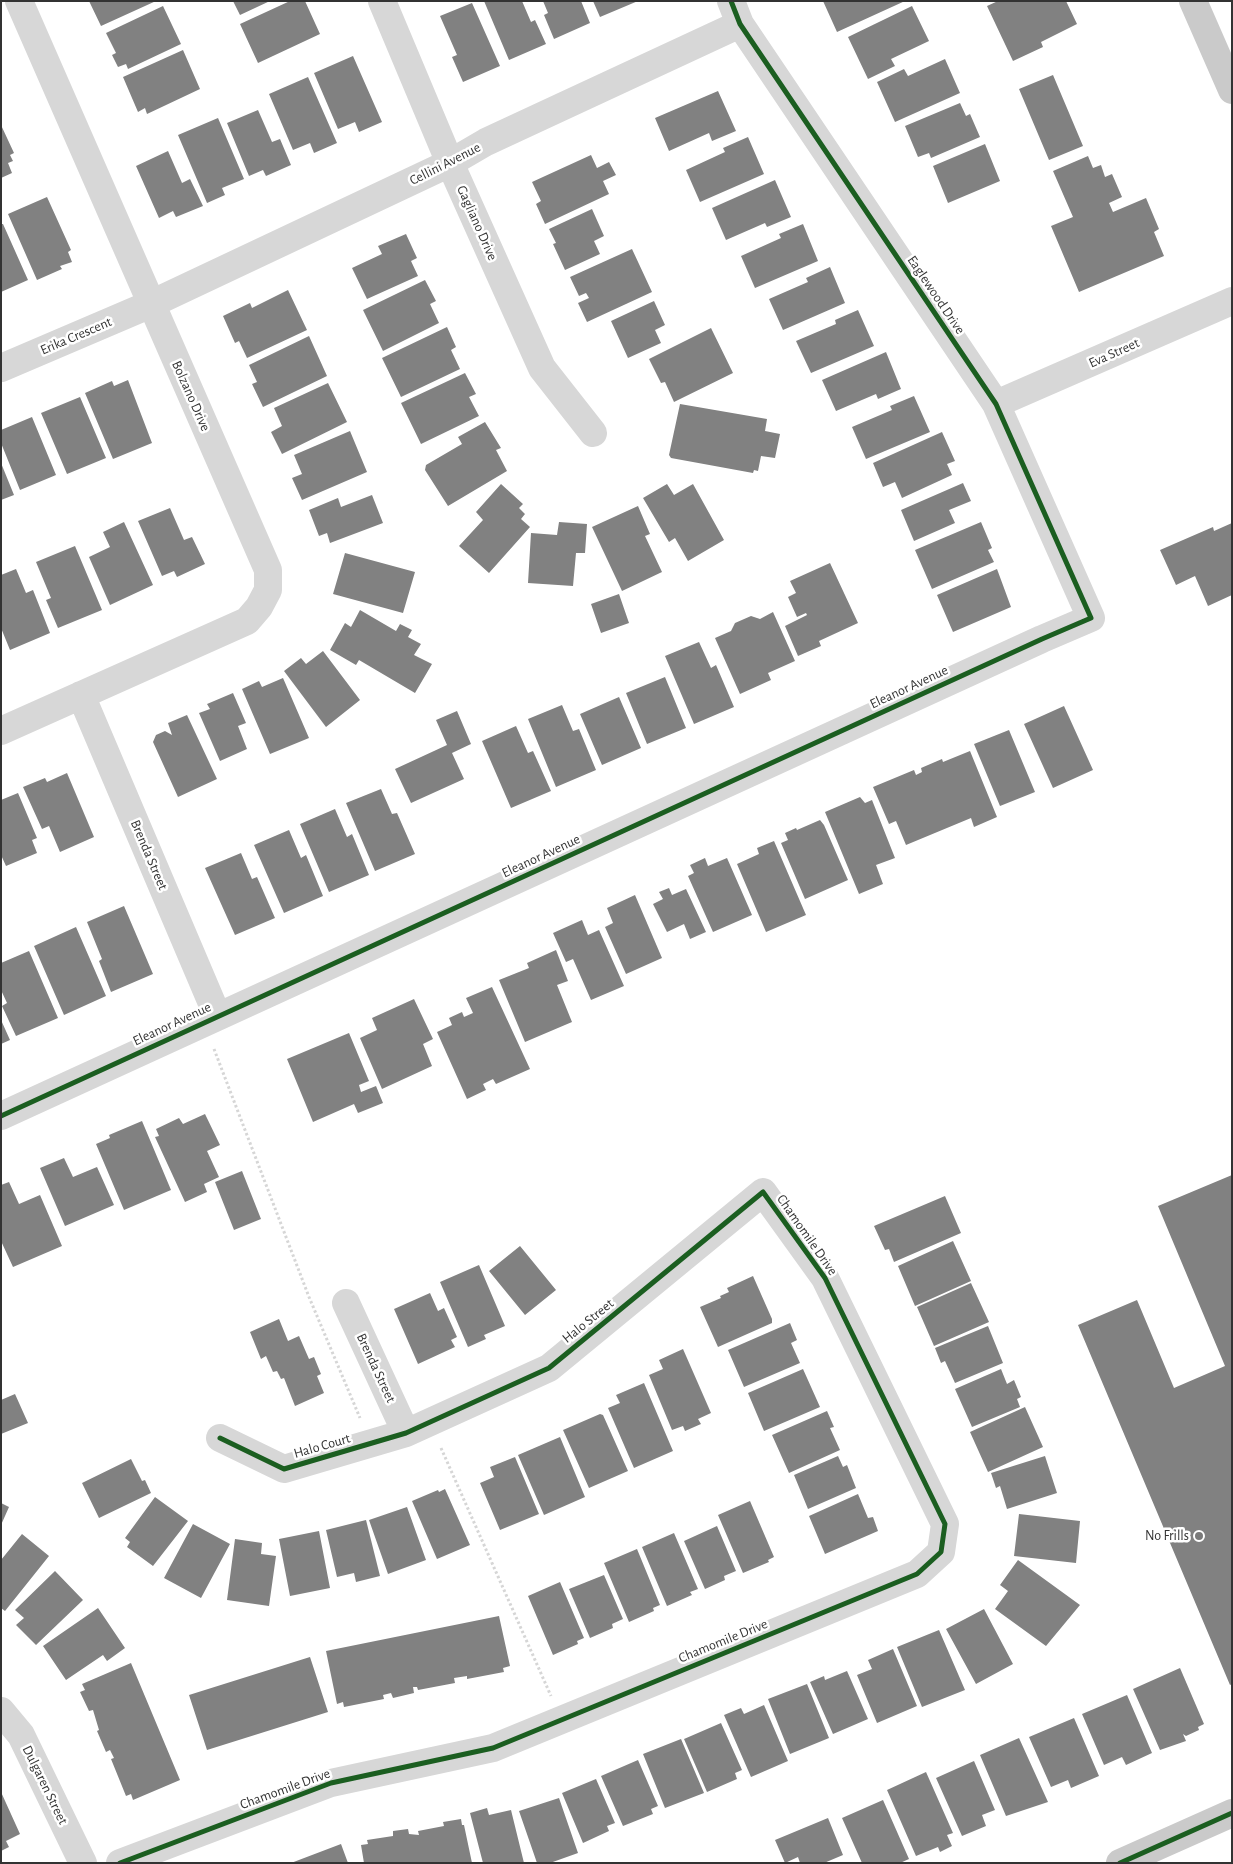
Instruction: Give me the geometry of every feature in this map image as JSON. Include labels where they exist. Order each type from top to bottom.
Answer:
[{"type":"main road","points":[[1193,1],[1232,90]]},
{"type":"main road","points":[[1120,1863],[1232,1813]]},
{"type":"street","name":"Bolzano Drive","points":[[1,731],[247,621],[259,607],[268,590],[268,570],[18,1]]},
{"type":"street","name":"Gagliano Drive","points":[[382,1],[450,163],[542,368],[593,434]]},
{"type":"street","name":"Cellini Avenue","points":[[151,304],[450,163],[486,142],[736,13]]},
{"type":"street","name":"Eaglewood Drive","points":[[736,13],[996,404],[1090,618]]},
{"type":"street","name":"Eva Street","points":[[996,404],[1232,301]]},
{"type":"street","name":"Erika Crescent","points":[[1,368],[151,304]]},
{"type":"street","name":"Eleanor Avenue","points":[[1,1116],[210,1018],[1090,618]]},
{"type":"street","name":"Brenda Street","points":[[81,695],[210,1018]]},
{"type":"street","name":"Halo Street","points":[[418,1428],[549,1368],[763,1192]]},
{"type":"street","name":"Chamomile Drive","points":[[120,1863],[330,1783],[493,1748],[917,1574],[941,1552],[945,1524],[825,1278],[763,1192]]},
{"type":"street","name":"Brenda Street","points":[[346,1303],[418,1428]]},
{"type":"street","name":"Halo Court","points":[[220,1438],[284,1469],[418,1428]]},
{"type":"street","name":"Dulgaren Street","points":[[1,1711],[20,1735],[83,1863]]},
{"type":"path","points":[[210,1018],[309,1297],[370,1444]]},
{"type":"path","points":[[418,1428],[562,1720]]},
{"type":"building","points":[[89,1],[156,1],[101,26]]},
{"type":"building","points":[[233,1],[270,1],[240,15]]},
{"type":"building","points":[[290,1],[305,1],[320,34],[258,63],[240,24]]},
{"type":"building","points":[[484,1],[522,1],[531,22],[535,20],[546,44],[509,60]]},
{"type":"building","points":[[543,1],[581,1],[590,23],[554,39],[544,15],[548,13]]},
{"type":"building","points":[[593,1],[638,1],[600,17]]},
{"type":"building","points":[[823,1],[905,1],[837,32]]},
{"type":"building","points":[[998,1],[1066,1],[1077,24],[1041,42],[1043,47],[1013,61],[987,6]]},
{"type":"building","points":[[472,3],[500,66],[463,82],[452,57],[457,55],[440,16]]},
{"type":"building","points":[[163,6],[181,44],[128,69],[126,64],[118,67],[112,55],[116,53],[106,33]]},
{"type":"building","points":[[912,6],[929,41],[891,59],[895,66],[868,79],[848,37]]},
{"type":"building","points":[[183,50],[200,89],[147,114],[145,108],[138,112],[123,77]]},
{"type":"building","points":[[353,56],[382,122],[359,132],[355,122],[338,129],[314,73]]},
{"type":"building","points":[[945,59],[960,93],[895,122],[877,82],[904,69],[908,76]]},
{"type":"building","points":[[1053,75],[1083,146],[1049,160],[1019,89]]},
{"type":"building","points":[[308,77],[337,143],[314,153],[310,143],[293,150],[269,94]]},
{"type":"building","points":[[718,91],[736,131],[712,141],[709,133],[669,151],[655,118]]},
{"type":"building","points":[[960,103],[966,116],[970,114],[980,137],[931,158],[929,153],[918,157],[905,126]]},
{"type":"building","points":[[258,110],[272,142],[280,139],[291,165],[266,176],[263,170],[249,176],[227,123]]},
{"type":"building","points":[[218,118],[244,179],[222,188],[225,195],[207,203],[178,135]]},
{"type":"building","points":[[1,125],[14,153],[10,155],[13,161],[8,163],[12,173],[1,178]]},
{"type":"building","points":[[748,137],[764,174],[700,202],[686,170],[725,152],[723,148]]},
{"type":"building","points":[[985,144],[1000,181],[948,203],[933,166]]},
{"type":"building","points":[[168,151],[182,183],[190,179],[203,206],[176,217],[173,211],[159,218],[136,166]]},
{"type":"building","points":[[591,155],[597,168],[609,162],[616,175],[603,181],[609,194],[545,224],[536,204],[541,201],[532,182]]},
{"type":"building","points":[[1088,156],[1093,168],[1101,165],[1105,177],[1112,174],[1122,197],[1109,203],[1113,212],[1146,198],[1159,229],[1154,232],[1164,256],[1079,292],[1051,226],[1073,217],[1053,171]]},
{"type":"building","points":[[775,180],[791,217],[767,227],[765,223],[726,240],[712,208]]},
{"type":"building","points":[[47,197],[71,250],[68,252],[72,262],[60,266],[62,269],[37,280],[8,214]]},
{"type":"building","points":[[592,209],[604,236],[594,241],[600,254],[565,270],[553,244],[556,243],[549,229]]},
{"type":"building","points":[[1,224],[3,224],[28,280],[1,292]]},
{"type":"building","points":[[803,224],[818,261],[755,288],[741,256],[781,238],[779,234]]},
{"type":"building","points":[[406,234],[417,258],[411,261],[418,276],[367,299],[352,268],[382,254],[378,246]]},
{"type":"building","points":[[632,249],[652,292],[587,322],[578,303],[589,298],[586,293],[579,296],[570,277]]},
{"type":"building","points":[[830,267],[845,303],[783,330],[769,299],[808,282],[806,278]]},
{"type":"building","points":[[425,280],[436,301],[430,304],[439,323],[383,351],[363,310]]},
{"type":"building","points":[[288,290],[307,330],[247,358],[239,341],[235,343],[223,316],[250,303],[252,308]]},
{"type":"building","points":[[654,301],[665,325],[655,330],[661,343],[628,358],[611,321]]},
{"type":"building","points":[[858,310],[874,346],[811,373],[796,341],[836,324],[835,320]]},
{"type":"building","points":[[447,327],[456,347],[451,350],[460,369],[401,397],[382,358]]},
{"type":"building","points":[[711,328],[733,373],[674,402],[665,382],[661,383],[649,359]]},
{"type":"building","points":[[309,336],[327,376],[263,407],[252,384],[257,382],[249,365]]},
{"type":"building","points":[[886,352],[901,389],[878,399],[876,394],[836,411],[822,380]]},
{"type":"building","points":[[465,373],[476,394],[469,397],[479,416],[421,444],[401,403]]},
{"type":"building","points":[[128,380],[152,443],[113,459],[85,393],[112,381],[114,386]]},
{"type":"building","points":[[328,383],[347,422],[282,454],[271,432],[282,426],[274,408]]},
{"type":"building","points":[[914,396],[930,432],[866,459],[852,427],[892,410],[890,406]]},
{"type":"building","points":[[80,397],[106,458],[67,474],[41,413]]},
{"type":"building","points":[[680,404],[767,419],[765,431],[780,434],[775,458],[761,456],[758,471],[754,470],[753,473],[671,458],[669,455]]},
{"type":"building","points":[[32,417],[56,475],[20,490],[1,443],[1,430]]},
{"type":"building","points":[[485,422],[501,448],[496,450],[507,471],[448,506],[425,470],[426,465],[462,444],[458,437]]},
{"type":"building","points":[[350,431],[367,472],[302,500],[292,478],[302,474],[294,455]]},
{"type":"building","points":[[942,432],[955,461],[947,464],[952,475],[902,498],[895,482],[883,487],[873,463]]},
{"type":"building","points":[[1,463],[14,495],[1,500]]},
{"type":"building","points":[[963,483],[971,501],[949,510],[955,523],[914,541],[901,510]]},
{"type":"building","points":[[501,484],[523,504],[519,508],[525,514],[521,519],[530,527],[489,573],[459,546],[483,520],[476,512]]},
{"type":"building","points":[[667,484],[674,495],[693,484],[724,540],[688,561],[675,538],[669,542],[643,498]]},
{"type":"building","points":[[372,495],[383,523],[330,543],[327,533],[319,536],[309,510],[338,498],[341,507]]},
{"type":"building","points":[[638,506],[650,534],[645,536],[662,572],[622,591],[592,527]]},
{"type":"building","points":[[170,508],[184,540],[192,537],[205,564],[177,577],[174,571],[162,576],[138,521]]},
{"type":"building","points":[[124,522],[153,585],[110,605],[89,557],[110,547],[103,532]]},
{"type":"building","points":[[559,522],[587,524],[585,553],[576,553],[573,586],[528,583],[531,533],[557,535]]},
{"type":"building","points":[[981,522],[992,548],[988,550],[994,562],[932,589],[915,550]]},
{"type":"building","points":[[1232,523],[1232,595],[1208,606],[1195,576],[1176,585],[1160,550],[1213,527],[1214,531]]},
{"type":"building","points":[[75,546],[102,610],[58,628],[46,600],[51,598],[36,562]]},
{"type":"building","points":[[345,553],[415,572],[403,613],[333,594]]},
{"type":"building","points":[[830,563],[858,623],[819,641],[821,646],[798,656],[785,626],[807,615],[806,613],[797,617],[788,597],[796,593],[790,581]]},
{"type":"building","points":[[16,569],[26,593],[33,590],[50,633],[10,650],[1,628],[1,575]]},
{"type":"building","points":[[997,569],[1011,607],[953,632],[937,595]]},
{"type":"building","points":[[619,594],[629,623],[601,633],[591,604]]},
{"type":"building","points":[[360,610],[396,631],[400,624],[412,630],[408,637],[421,644],[414,655],[432,664],[415,693],[359,660],[356,665],[330,650],[345,623],[351,627]]},
{"type":"building","points":[[773,612],[795,661],[768,673],[771,680],[740,694],[715,638],[731,631],[735,623],[751,616],[760,619]]},
{"type":"building","points":[[699,642],[711,668],[716,665],[734,707],[694,724],[665,656]]},
{"type":"building","points":[[323,651],[360,700],[326,727],[284,671],[301,658],[306,664]]},
{"type":"building","points":[[665,677],[686,728],[647,744],[626,693]]},
{"type":"building","points":[[283,678],[309,738],[270,754],[242,689],[259,681],[262,687]]},
{"type":"building","points":[[233,693],[246,723],[238,726],[247,749],[220,761],[199,713],[210,709],[207,704]]},
{"type":"building","points":[[619,697],[641,748],[602,765],[580,714]]},
{"type":"building","points":[[562,705],[573,731],[579,729],[596,770],[556,787],[528,719]]},
{"type":"building","points":[[1064,706],[1093,770],[1053,788],[1024,724]]},
{"type":"building","points":[[457,711],[471,744],[452,753],[464,779],[411,803],[395,769],[447,745],[436,720]]},
{"type":"building","points":[[187,715],[217,779],[178,797],[153,742],[156,735],[165,731],[172,735],[168,723]]},
{"type":"building","points":[[516,726],[528,753],[533,751],[551,791],[511,808],[482,741]]},
{"type":"building","points":[[1009,730],[1035,792],[1000,806],[974,744]]},
{"type":"building","points":[[970,751],[997,817],[974,827],[971,818],[906,845],[896,821],[889,824],[873,787],[914,770],[916,775],[922,772],[921,768],[942,759],[943,762]]},
{"type":"building","points":[[67,773],[94,837],[60,852],[49,826],[42,829],[23,787],[45,778],[47,782]]},
{"type":"building","points":[[381,789],[392,814],[397,813],[415,854],[375,871],[346,803]]},
{"type":"building","points":[[18,793],[37,838],[32,840],[37,853],[6,866],[1,855],[1,800]]},
{"type":"building","points":[[860,797],[865,803],[872,800],[895,858],[876,865],[883,884],[859,894],[825,812]]},
{"type":"building","points":[[335,809],[347,837],[352,834],[369,875],[329,892],[300,824]]},
{"type":"building","points":[[820,820],[824,825],[848,880],[805,899],[781,843],[788,840],[785,833]]},
{"type":"building","points":[[289,830],[301,858],[306,855],[323,896],[284,913],[254,845]]},
{"type":"building","points":[[774,841],[806,915],[766,932],[737,864],[759,854],[757,848]]},
{"type":"building","points":[[241,853],[252,879],[257,877],[275,918],[235,935],[205,868]]},
{"type":"building","points":[[705,858],[708,866],[727,858],[752,915],[713,932],[688,876],[694,873],[690,865]]},
{"type":"building","points":[[669,888],[672,895],[686,889],[706,932],[690,939],[684,924],[667,932],[653,904],[663,899],[659,892]]},
{"type":"building","points":[[635,895],[662,958],[626,974],[605,927],[613,923],[607,908]]},
{"type":"building","points":[[124,906],[153,974],[111,992],[99,961],[102,959],[87,922]]},
{"type":"building","points":[[582,920],[588,935],[599,930],[624,986],[591,1000],[573,959],[566,962],[553,933]]},
{"type":"building","points":[[76,927],[106,996],[64,1015],[34,946]]},
{"type":"building","points":[[556,950],[568,981],[557,985],[572,1022],[525,1042],[499,980],[529,968],[527,963]]},
{"type":"building","points":[[29,951],[58,1018],[16,1036],[2,1006],[7,1003],[1,990],[1,963]]},
{"type":"building","points":[[492,987],[530,1069],[496,1084],[493,1079],[483,1084],[486,1090],[467,1099],[437,1032],[452,1025],[449,1018],[462,1012],[464,1017],[473,1013],[466,998]]},
{"type":"building","points":[[414,999],[433,1039],[423,1044],[432,1066],[382,1089],[360,1038],[377,1030],[372,1018]]},
{"type":"building","points":[[1,1020],[10,1040],[1,1044]]},
{"type":"building","points":[[349,1033],[369,1081],[359,1085],[361,1092],[376,1086],[383,1103],[358,1113],[354,1104],[313,1122],[287,1059]]},
{"type":"building","points":[[205,1114],[220,1145],[207,1151],[219,1177],[204,1184],[207,1192],[185,1202],[155,1137],[159,1136],[156,1129],[179,1118],[183,1124]]},
{"type":"building","points":[[142,1121],[171,1190],[124,1210],[96,1144],[110,1138],[109,1135]]},
{"type":"building","points":[[64,1158],[73,1177],[97,1167],[114,1205],[65,1226],[40,1168]]},
{"type":"building","points":[[242,1171],[261,1219],[234,1230],[215,1182]]},
{"type":"building","name":"No Frills","points":[[1232,1175],[1232,1684],[1230,1685],[1078,1325],[1137,1300],[1174,1388],[1225,1366],[1158,1206]]},
{"type":"building","points":[[9,1182],[19,1204],[40,1195],[62,1246],[13,1267],[1,1241],[1,1185]]},
{"type":"building","points":[[945,1196],[961,1233],[894,1262],[889,1249],[885,1250],[874,1226]]},
{"type":"building","points":[[953,1241],[971,1281],[915,1306],[898,1266]]},
{"type":"building","points":[[520,1246],[556,1290],[525,1315],[489,1271]]},
{"type":"building","points":[[479,1265],[505,1326],[484,1335],[486,1339],[468,1347],[440,1282]]},
{"type":"building","points":[[753,1276],[772,1323],[718,1347],[700,1307],[721,1298],[720,1296],[729,1292],[727,1288]]},
{"type":"building","points":[[971,1283],[989,1322],[934,1346],[917,1307]]},
{"type":"building","points":[[430,1293],[438,1311],[444,1308],[457,1337],[451,1340],[455,1347],[418,1364],[394,1309]]},
{"type":"building","points":[[279,1319],[288,1341],[299,1336],[309,1359],[314,1357],[321,1374],[317,1376],[324,1393],[295,1406],[284,1378],[281,1379],[277,1371],[273,1372],[266,1356],[261,1359],[250,1332]]},
{"type":"building","points":[[790,1323],[797,1340],[791,1343],[800,1363],[744,1387],[728,1350]]},
{"type":"building","points":[[988,1326],[1003,1363],[955,1383],[945,1361],[941,1363],[935,1348]]},
{"type":"building","points":[[683,1349],[711,1413],[698,1419],[701,1424],[685,1431],[683,1426],[672,1430],[649,1375],[663,1369],[659,1360]]},
{"type":"building","points":[[803,1369],[820,1407],[764,1431],[748,1393]]},
{"type":"building","points":[[1001,1369],[1007,1384],[1014,1380],[1021,1397],[1017,1399],[1020,1407],[972,1427],[955,1389]]},
{"type":"building","points":[[644,1383],[673,1451],[634,1468],[608,1408],[620,1403],[616,1395]]},
{"type":"building","points":[[15,1394],[28,1423],[1,1434],[1,1400]]},
{"type":"building","points":[[1025,1407],[1043,1447],[988,1472],[970,1432]]},
{"type":"building","points":[[827,1411],[834,1427],[830,1428],[840,1450],[789,1473],[772,1435]]},
{"type":"building","points":[[600,1414],[603,1415],[628,1471],[589,1488],[563,1430]]},
{"type":"building","points":[[560,1437],[585,1497],[544,1515],[518,1455]]},
{"type":"building","points":[[838,1456],[843,1467],[847,1465],[856,1488],[808,1509],[794,1475]]},
{"type":"building","points":[[1045,1456],[1057,1493],[1007,1509],[1000,1486],[996,1488],[991,1473]]},
{"type":"building","points":[[515,1457],[539,1514],[500,1530],[480,1483],[494,1477],[490,1467]]},
{"type":"building","points":[[131,1459],[142,1481],[145,1480],[151,1493],[99,1518],[82,1483]]},
{"type":"building","points":[[445,1489],[470,1545],[437,1559],[412,1501]]},
{"type":"building","points":[[858,1494],[868,1518],[873,1517],[878,1531],[825,1554],[809,1516]]},
{"type":"building","points":[[155,1497],[188,1521],[153,1566],[127,1547],[130,1542],[125,1538]]},
{"type":"building","points":[[750,1501],[774,1557],[768,1560],[769,1562],[743,1573],[718,1515]]},
{"type":"building","points":[[1,1503],[9,1507],[1,1525]]},
{"type":"building","points":[[407,1507],[426,1560],[388,1574],[369,1520]]},
{"type":"building","points":[[1019,1514],[1080,1521],[1076,1563],[1014,1556]]},
{"type":"building","points":[[366,1520],[380,1576],[356,1582],[354,1573],[337,1577],[326,1530]]},
{"type":"building","points":[[193,1524],[230,1544],[201,1598],[164,1578]]},
{"type":"building","points":[[717,1526],[736,1571],[724,1576],[725,1580],[705,1589],[684,1541]]},
{"type":"building","points":[[319,1531],[330,1588],[290,1596],[279,1539]]},
{"type":"building","points":[[674,1533],[698,1589],[690,1592],[692,1595],[667,1606],[642,1547]]},
{"type":"building","points":[[22,1534],[49,1556],[5,1611],[1,1608],[1,1560]]},
{"type":"building","points":[[235,1539],[262,1543],[261,1554],[276,1556],[269,1606],[227,1600]]},
{"type":"building","points":[[637,1549],[660,1605],[653,1608],[654,1611],[629,1622],[604,1563]]},
{"type":"building","points":[[1018,1560],[1080,1605],[1046,1646],[995,1609],[1008,1591],[1000,1585]]},
{"type":"building","points":[[55,1571],[83,1600],[36,1645],[16,1625],[24,1618],[15,1610]]},
{"type":"building","points":[[604,1575],[623,1619],[612,1624],[613,1628],[590,1638],[569,1589]]},
{"type":"building","points":[[560,1582],[584,1638],[577,1641],[578,1644],[553,1655],[528,1596]]},
{"type":"building","points":[[98,1608],[125,1648],[107,1661],[103,1655],[66,1680],[43,1646]]},
{"type":"building","points":[[984,1609],[1013,1664],[976,1684],[946,1629]]},
{"type":"building","points":[[499,1616],[510,1666],[503,1668],[504,1672],[467,1679],[467,1676],[454,1678],[455,1683],[418,1690],[417,1687],[413,1687],[414,1693],[393,1698],[391,1693],[383,1695],[384,1699],[344,1707],[343,1702],[337,1704],[326,1651]]},
{"type":"building","points":[[939,1630],[965,1690],[922,1707],[897,1647]]},
{"type":"building","points":[[893,1649],[917,1706],[877,1723],[857,1675],[872,1669],[868,1660]]},
{"type":"building","points":[[310,1657],[328,1712],[207,1750],[189,1695]]},
{"type":"building","points":[[131,1663],[180,1780],[133,1800],[131,1794],[126,1796],[111,1759],[114,1758],[110,1750],[106,1752],[97,1731],[99,1730],[93,1710],[89,1711],[80,1692],[85,1690],[82,1684]]},
{"type":"building","points":[[1180,1668],[1204,1724],[1198,1727],[1199,1730],[1186,1736],[1183,1734],[1186,1741],[1160,1750],[1133,1689]]},
{"type":"building","points":[[847,1671],[868,1719],[833,1734],[810,1682],[824,1676],[825,1680]]},
{"type":"building","points":[[807,1684],[829,1738],[790,1754],[768,1699]]},
{"type":"building","points":[[1127,1695],[1152,1753],[1126,1765],[1122,1757],[1104,1765],[1082,1714]]},
{"type":"building","points":[[764,1705],[788,1761],[751,1777],[724,1715],[741,1708],[744,1714]]},
{"type":"building","points":[[1074,1718],[1099,1776],[1071,1788],[1068,1780],[1051,1787],[1029,1737]]},
{"type":"building","points":[[721,1723],[742,1770],[735,1773],[737,1779],[707,1792],[684,1739]]},
{"type":"building","points":[[1019,1738],[1048,1802],[1006,1816],[980,1755]]},
{"type":"building","points":[[681,1739],[704,1793],[665,1808],[643,1754]]},
{"type":"building","points":[[638,1760],[658,1806],[651,1809],[653,1814],[623,1826],[601,1776]]},
{"type":"building","points":[[974,1761],[995,1810],[982,1815],[986,1826],[962,1836],[936,1778]]},
{"type":"building","points":[[926,1772],[953,1833],[947,1835],[952,1846],[940,1852],[938,1847],[916,1856],[887,1790]]},
{"type":"building","points":[[596,1779],[615,1823],[607,1826],[609,1831],[583,1843],[562,1793]]},
{"type":"building","points":[[1,1792],[20,1834],[6,1841],[9,1847],[1,1851]]},
{"type":"building","points":[[559,1798],[578,1853],[550,1863],[537,1863],[519,1811]]},
{"type":"building","points":[[883,1800],[909,1859],[900,1863],[862,1863],[842,1818]]},
{"type":"building","points":[[487,1808],[489,1815],[511,1810],[524,1863],[483,1863],[470,1813]]},
{"type":"building","points":[[828,1818],[843,1855],[824,1863],[800,1863],[798,1857],[785,1863],[775,1840]]},
{"type":"building","points":[[461,1819],[472,1863],[364,1863],[361,1845],[368,1844],[367,1840],[393,1836],[393,1831],[408,1829],[409,1834],[419,1835],[418,1831],[444,1826],[443,1822]]},
{"type":"building","points":[[341,1844],[348,1863],[291,1863]]},
{"type":"cycle path","points":[[1,1116],[1091,618],[996,404],[740,24],[731,1]]},
{"type":"cycle path","points":[[120,1863],[331,1783],[493,1748],[917,1574],[941,1552],[945,1524],[825,1278],[763,1192],[549,1368],[406,1433],[284,1469],[220,1438]]},
{"type":"cycle path","points":[[1120,1863],[1232,1813]]},
{"type":"place","name":"No Frills","points":[[1199,1536]]}]
